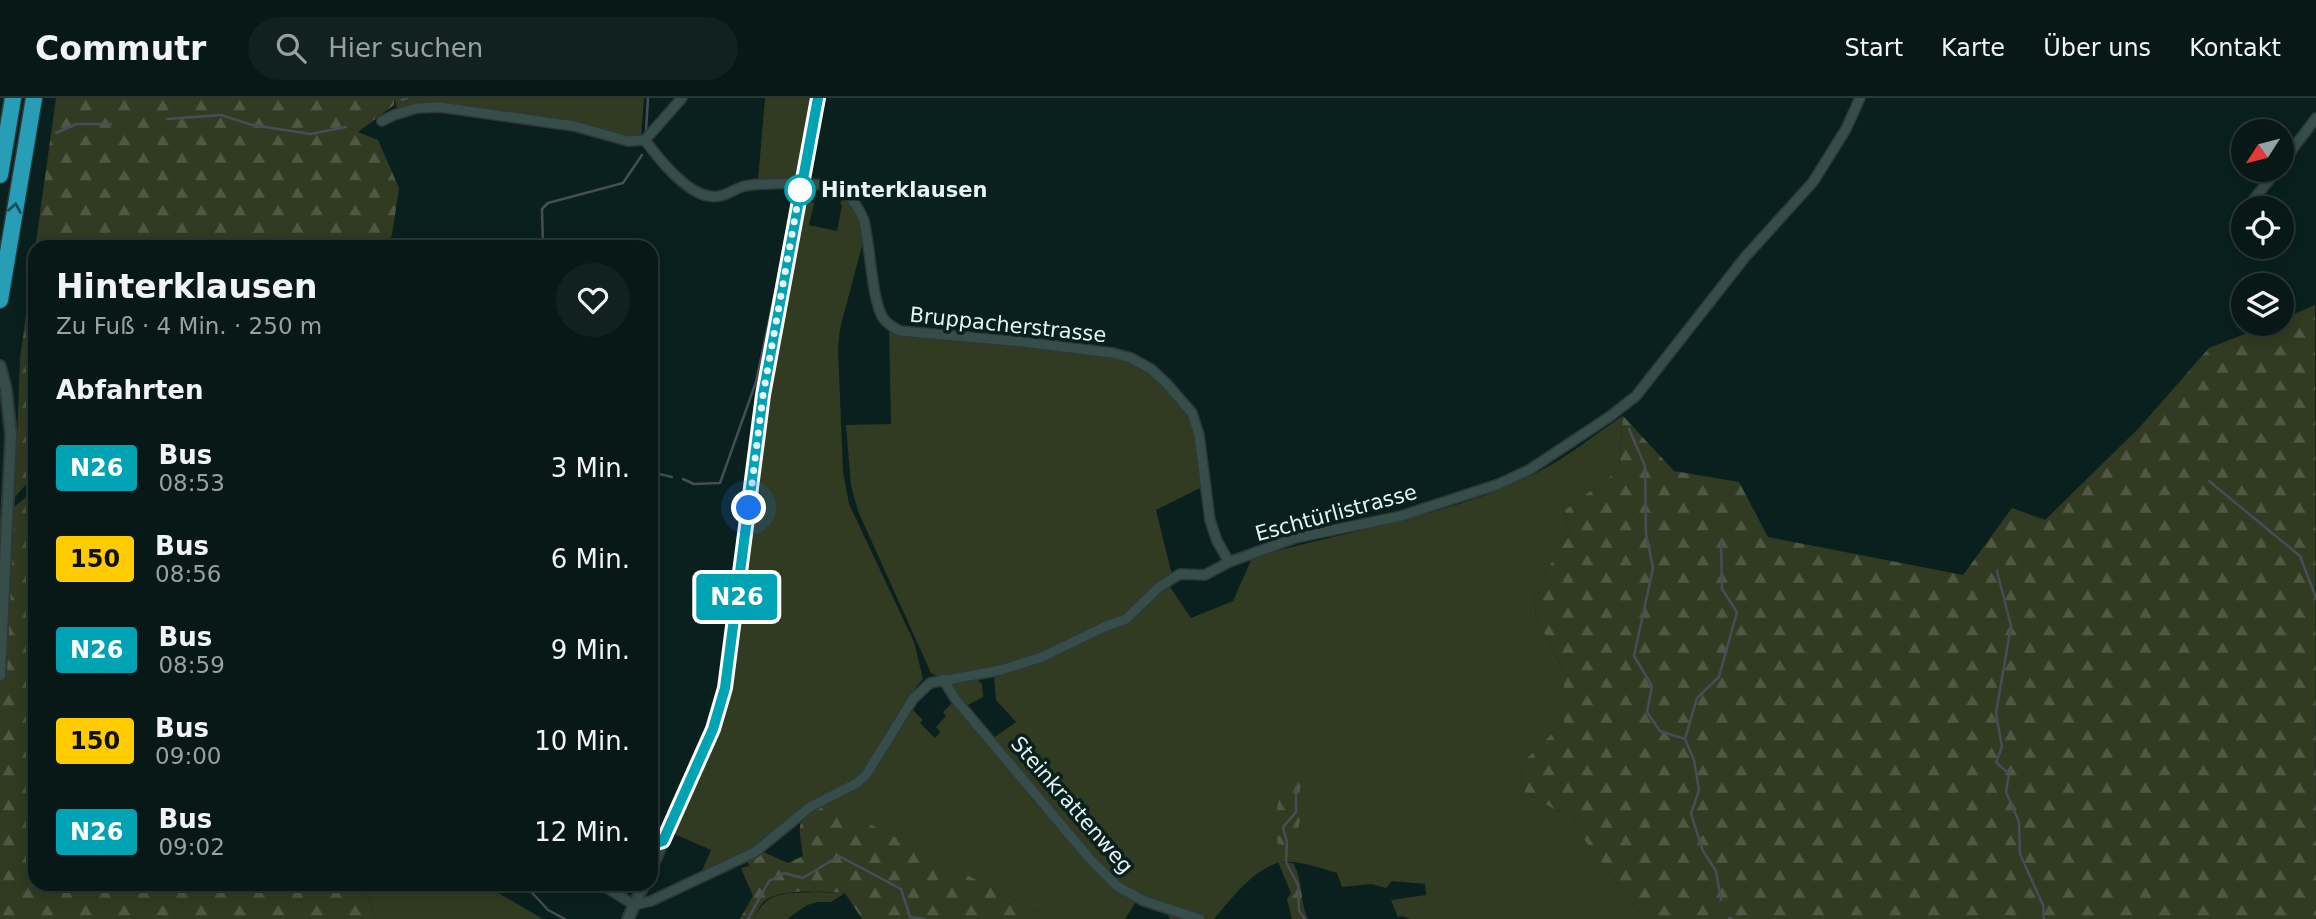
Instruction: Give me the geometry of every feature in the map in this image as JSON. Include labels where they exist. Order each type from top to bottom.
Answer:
[{"type":"highway","points":[[0,175],[13,98]]},
{"type":"highway","points":[[0,300],[34,98]]},
{"type":"street","points":[[382,121],[417,108],[440,107],[574,126],[628,141],[645,140],[682,98]]},
{"type":"street","points":[[658,853],[713,729],[725,688],[763,395],[818,98]]},
{"type":"street","name":"Eschtürlistrasse","points":[[634,905],[651,901],[755,852],[810,807],[858,783],[873,767],[918,692],[930,683],[1001,670],[1042,657],[1126,619],[1159,587],[1180,574],[1205,575],[1229,562],[1295,538],[1401,516],[1499,484],[1529,470],[1636,396],[1746,257],[1813,182],[1846,129],[1860,98]]},
{"type":"street","points":[[2294,147],[2316,118]]},
{"type":"street","name":"Bruppacherstrasse","points":[[645,140],[664,165],[700,194],[710,197],[725,195],[753,184],[831,186],[846,194],[860,211],[868,236],[878,307],[882,317],[895,329],[1113,353],[1131,358],[1151,369],[1192,413],[1199,435],[1210,520],[1216,541],[1229,562]]},
{"type":"street","points":[[2257,196],[2268,182]]},
{"type":"street","points":[[0,366],[8,400],[10,435],[0,675]]},
{"type":"street","name":"Steinkrattenweg","points":[[943,679],[956,700],[1090,859],[1117,886],[1143,901],[1200,919]]},
{"type":"street","points":[[612,891],[634,905]]},
{"type":"street","points":[[628,919],[641,891]]},
{"type":"green space","points":[[56,98],[394,98],[394,105],[358,132],[378,140],[399,188],[390,240],[36,240]]},
{"type":"green space","points":[[394,98],[644,98],[641,137],[621,137],[571,120],[427,102],[397,109]]},
{"type":"green space","points":[[765,98],[814,98],[799,179],[758,181]]},
{"type":"green space","points":[[818,189],[810,200],[814,203],[809,225],[837,231],[843,196],[860,217],[864,238],[840,329],[838,349],[843,471],[849,504],[914,642],[923,679],[872,763],[858,777],[807,806],[764,843],[701,873],[711,850],[672,833],[722,715],[764,420],[805,194]]},
{"type":"green space","points":[[28,300],[28,482],[15,497],[20,358]]},
{"type":"green space","points":[[2315,305],[2316,919],[1644,919],[1567,817],[1525,792],[1519,766],[1564,722],[1564,672],[1536,617],[1534,590],[1570,534],[1565,510],[1619,470],[1623,416],[1674,471],[1739,482],[1768,537],[1963,575],[2012,508],[2045,520],[2139,428],[2209,348],[2240,336],[2294,336],[2294,314]]},
{"type":"green space","points":[[889,329],[1017,341],[1122,359],[1143,370],[1165,388],[1184,408],[1195,428],[1202,487],[1156,510],[1172,575],[1126,614],[1040,655],[993,669],[939,677],[931,673],[858,511],[851,486],[846,425],[891,424]]},
{"type":"green space","points":[[1623,416],[1619,470],[1565,510],[1570,534],[1534,590],[1536,617],[1564,672],[1564,722],[1519,766],[1525,792],[1567,817],[1644,919],[1410,919],[1398,917],[1391,900],[1426,895],[1425,884],[1392,881],[1386,888],[1371,884],[1342,887],[1337,873],[1307,864],[1283,862],[1258,873],[1214,919],[1170,919],[1167,913],[1137,900],[1125,919],[1051,919],[825,801],[870,777],[913,710],[923,720],[920,723],[935,738],[940,732],[936,727],[946,716],[943,712],[953,702],[989,741],[1016,722],[996,700],[994,675],[1114,626],[1168,584],[1191,618],[1233,601],[1252,558],[1435,511],[1505,487],[1560,459]]},
{"type":"green space","points":[[28,494],[28,891],[366,891],[376,919],[0,919],[0,518]]},
{"type":"green space","points":[[976,678],[982,684],[983,697],[968,705],[957,697],[952,683]]},
{"type":"green space","points":[[1295,781],[1301,783],[1299,795],[1303,807],[1296,838],[1283,845],[1278,844],[1276,822],[1281,788]]},
{"type":"green space","points":[[825,801],[1051,919],[862,919],[845,893],[793,892],[766,900],[754,919],[740,919],[753,896],[741,868],[749,866],[747,859],[761,851],[788,863],[803,856],[801,823]]},
{"type":"green space","points":[[1278,862],[1293,863],[1299,877],[1308,919],[1292,919],[1287,899],[1291,893]]},
{"type":"green space","points":[[366,891],[495,891],[543,919],[376,919]]},
{"type":"green space","points":[[816,892],[845,893],[831,902],[807,905],[787,919],[754,919],[765,902],[772,898]]},
{"type":"waterway","points":[[402,100],[407,98]]},
{"type":"waterway","points":[[646,131],[648,98]]},
{"type":"waterway","points":[[167,119],[221,115],[252,125],[311,134],[346,127]]},
{"type":"waterway","points":[[56,133],[76,124],[111,124]]},
{"type":"waterway","points":[[543,240],[542,209],[548,203],[623,183],[642,155]]},
{"type":"waterway","points":[[683,479],[694,484],[720,483],[756,382],[786,241]]},
{"type":"waterway","points":[[1629,429],[1645,466],[1646,534],[1653,568],[1634,656],[1652,686],[1647,712],[1660,731],[1685,739],[1694,760],[1699,790],[1691,814],[1703,851],[1716,871],[1721,900]]},
{"type":"waterway","points":[[658,474],[672,477]]},
{"type":"waterway","points":[[2209,481],[2300,556],[2316,598]]},
{"type":"waterway","points":[[1685,739],[1697,698],[1719,677],[1737,612],[1722,589],[1721,541]]},
{"type":"waterway","points":[[1997,571],[2011,626],[1996,713],[2002,747],[1996,762],[2009,774],[2006,792],[2019,822],[2020,854],[2043,905],[2044,919]]},
{"type":"waterway","points":[[1296,788],[1296,812],[1283,827],[1287,842],[1286,862],[1298,885],[1299,911],[1305,919]]},
{"type":"waterway","points":[[748,919],[769,881],[784,873],[803,878],[839,856],[901,889],[910,917],[925,919]]},
{"type":"waterway","points":[[530,891],[548,910],[565,919]]},
{"type":"bus line","name":"N26","points":[[658,842],[663,841],[697,768],[713,729],[725,688],[763,395],[818,98]]},
{"type":"place","name":"Hinterklausen","points":[[800,190]]},
{"type":"route","points":[[749,508],[763,395],[800,190]]}]
